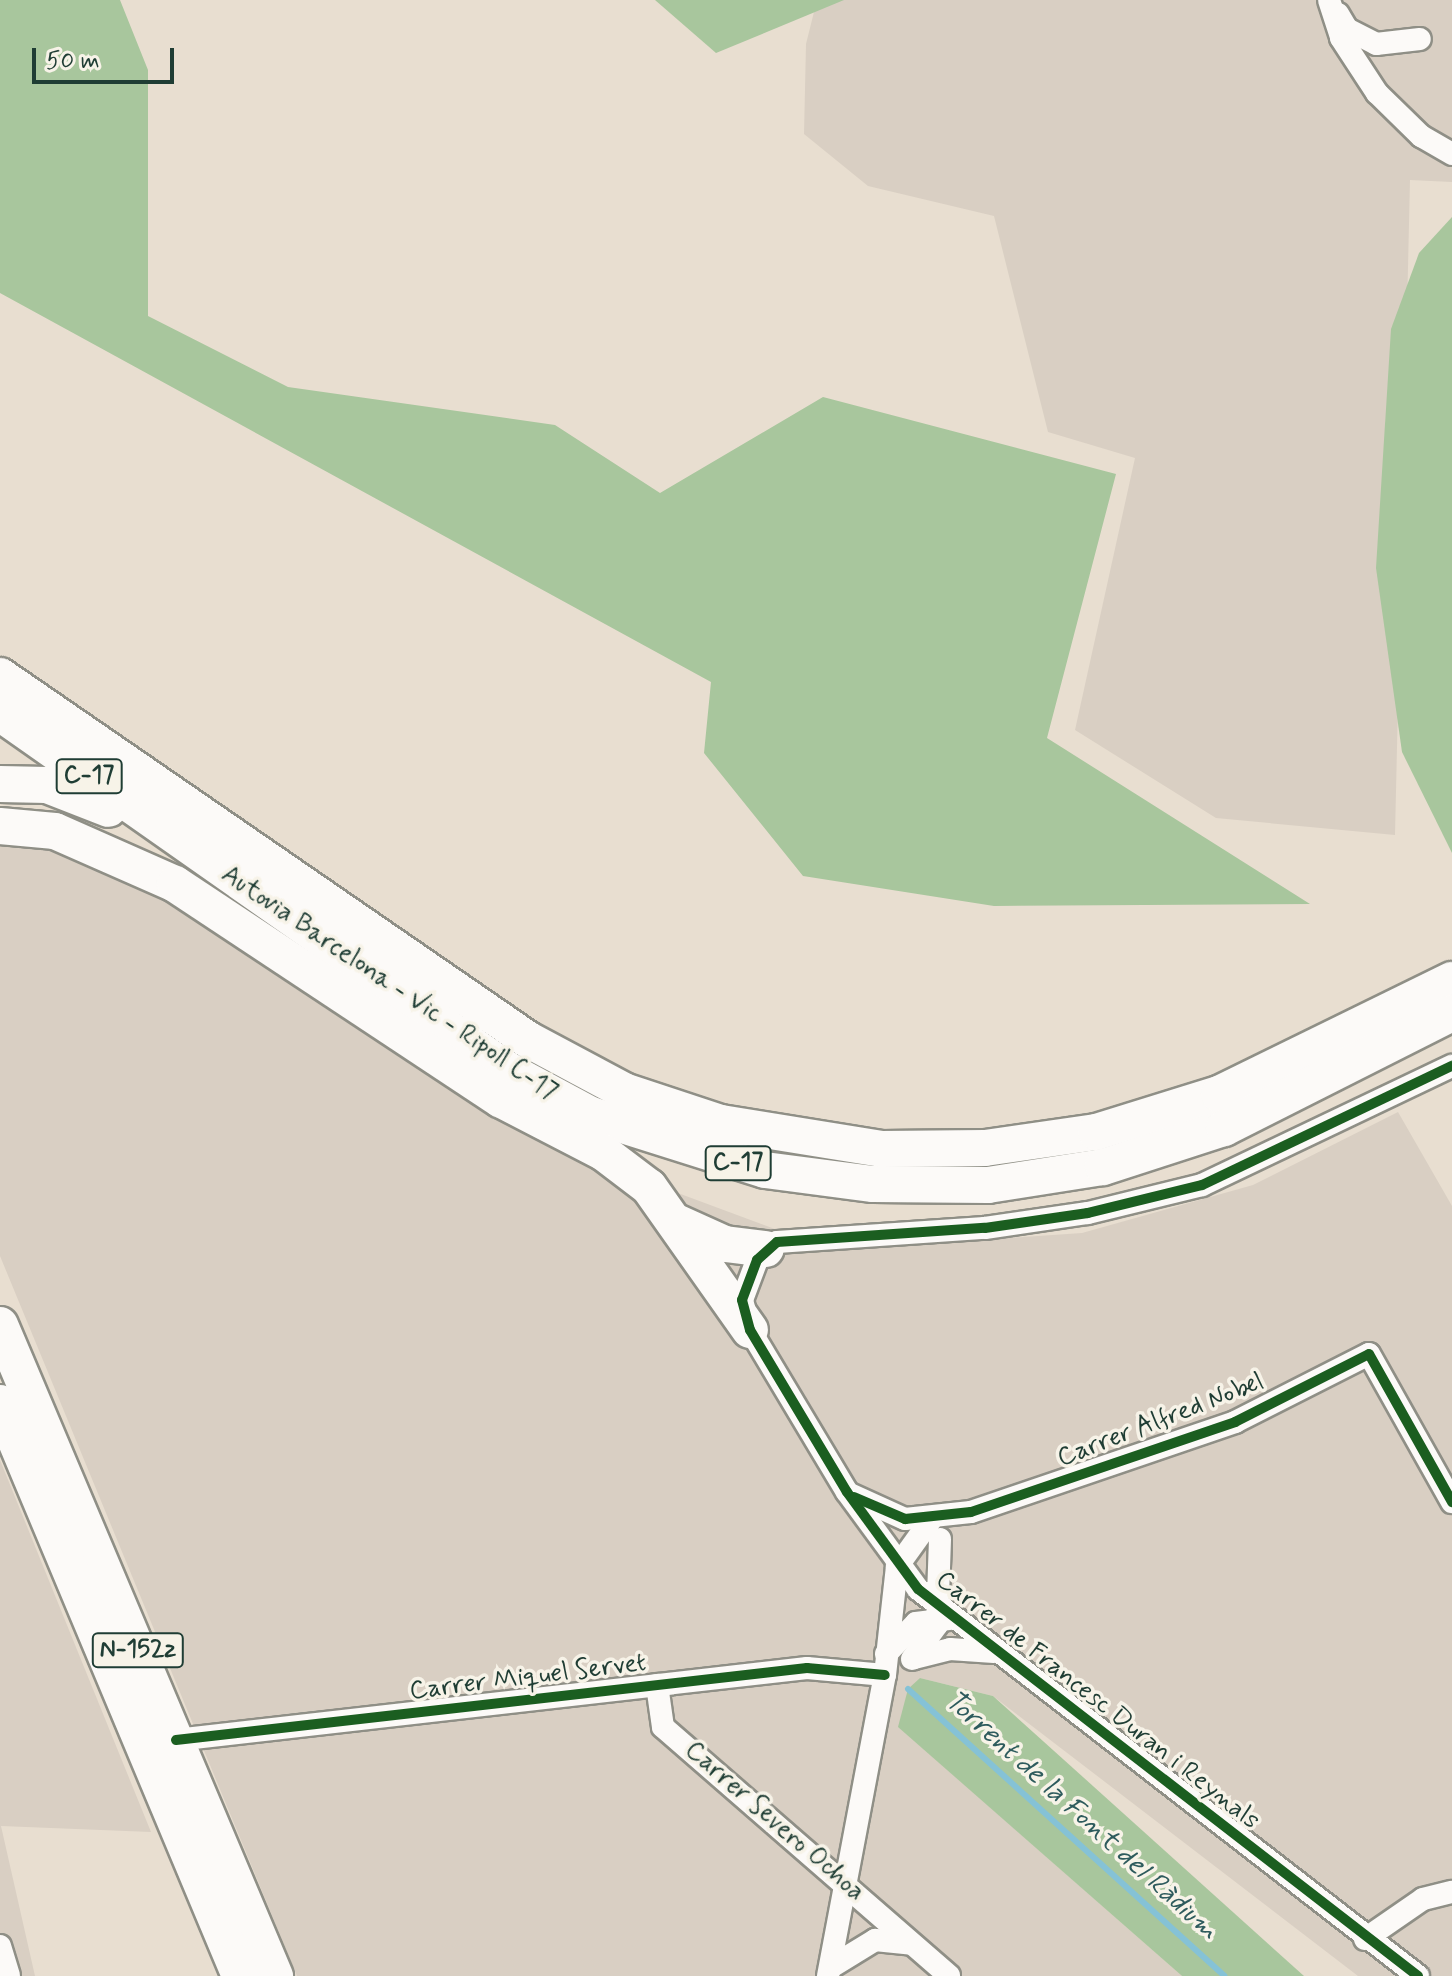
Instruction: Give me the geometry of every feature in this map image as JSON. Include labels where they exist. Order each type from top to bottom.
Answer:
[{"type":"highway","points":[[0,662],[76,728]]},
{"type":"highway","name":"Autovia Barcelona - Vic - Ripoll C-17","points":[[0,676],[527,1039],[624,1091],[721,1123],[882,1149],[985,1148],[1096,1132],[1219,1094],[1452,980]]},
{"type":"highway","name":"Autovia Barcelona - Vic - Ripoll C-17","points":[[0,713],[177,841],[542,1091],[661,1140],[765,1170],[873,1184],[988,1185],[1103,1167],[1224,1128],[1452,1013]]},
{"type":"highway","points":[[0,784],[77,792],[177,841]]},
{"type":"highway","points":[[0,826],[55,831],[175,884],[500,1099],[604,1153],[649,1187],[678,1223],[750,1330]]},
{"type":"highway","points":[[1365,1058],[1452,1030]]},
{"type":"highway","points":[[678,1223],[725,1244],[766,1249]]},
{"type":"highway","name":"N-152z","points":[[0,1325],[275,1976]]},
{"type":"highway","name":"N-152z","points":[[3,1414],[240,1976]]},
{"type":"street","points":[[1330,0],[1347,29],[1376,44],[1410,40],[1379,55],[1376,72],[1395,114]]},
{"type":"street","points":[[1330,0],[1355,63],[1395,114],[1452,154]]},
{"type":"street","points":[[750,1330],[744,1287],[766,1249],[796,1236],[985,1228],[1088,1213],[1202,1185],[1452,1066]]},
{"type":"street","name":"Carrer de Francesc Duran i Reynals","points":[[750,1330],[847,1492],[897,1567],[944,1616],[998,1653],[1365,1939],[1418,1976]]},
{"type":"street","name":"Carrer Alfred Nobel","points":[[897,1567],[935,1530],[971,1512],[1235,1422],[1369,1354],[1452,1502]]},
{"type":"street","points":[[847,1492],[890,1515],[935,1530],[934,1567],[944,1616],[912,1659]]},
{"type":"street","points":[[829,1972],[886,1664],[897,1567]]},
{"type":"street","points":[[886,1664],[916,1623],[944,1616]]},
{"type":"street","points":[[886,1664],[950,1649],[998,1653]]},
{"type":"street","name":"Carrer Miquel Servet","points":[[176,1740],[831,1666],[886,1664]]},
{"type":"street","name":"Carrer Severo Ochoa","points":[[657,1685],[663,1727],[949,1976]]},
{"type":"street","points":[[1365,1939],[1423,1899],[1452,1892]]},
{"type":"street","name":"Carrer Severo Ochoa","points":[[829,1972],[875,1940],[916,1945]]},
{"type":"street","points":[[0,1946],[9,1976]]},
{"type":"shaded area","points":[[817,0],[1452,0],[1452,182],[1410,180],[1395,835],[1216,818],[1075,730],[1135,458],[1048,432],[994,216],[868,186],[804,134],[806,44]]},
{"type":"shaded area","points":[[20,834],[133,874],[616,1170],[831,1250],[1082,1233],[1253,1185],[1398,1112],[1452,1206],[1452,1976],[1358,1976],[993,1696],[920,1678],[899,1727],[1182,1976],[297,1976],[0,1256],[0,838]]},
{"type":"shaded area","points":[[0,1460],[151,1832],[1,1826],[35,1976],[0,1976]]},
{"type":"green space","points":[[0,0],[120,0],[148,70],[148,316],[288,387],[555,425],[660,493],[823,397],[1116,474],[1047,738],[1310,904],[994,906],[803,876],[704,753],[711,682],[0,293]]},
{"type":"green space","points":[[655,0],[844,0],[716,53]]},
{"type":"green space","points":[[1452,217],[1452,853],[1402,752],[1376,568],[1391,329],[1419,253]]},
{"type":"green space","points":[[920,1678],[993,1696],[1304,1976],[1182,1976],[898,1727],[908,1689]]},
{"type":"waterway","name":"Torrent de la Font del Ràdium","points":[[908,1689],[1224,1976]]},
{"type":"cycle path","points":[[1418,1976],[918,1589],[847,1492],[750,1330],[742,1300],[757,1260],[777,1242],[985,1228],[1088,1213],[1202,1185],[1452,1066]]},
{"type":"cycle path","points":[[854,1497],[905,1519],[971,1512],[1235,1422],[1369,1354],[1452,1502]]},
{"type":"cycle path","points":[[176,1740],[807,1668],[885,1675]]}]
